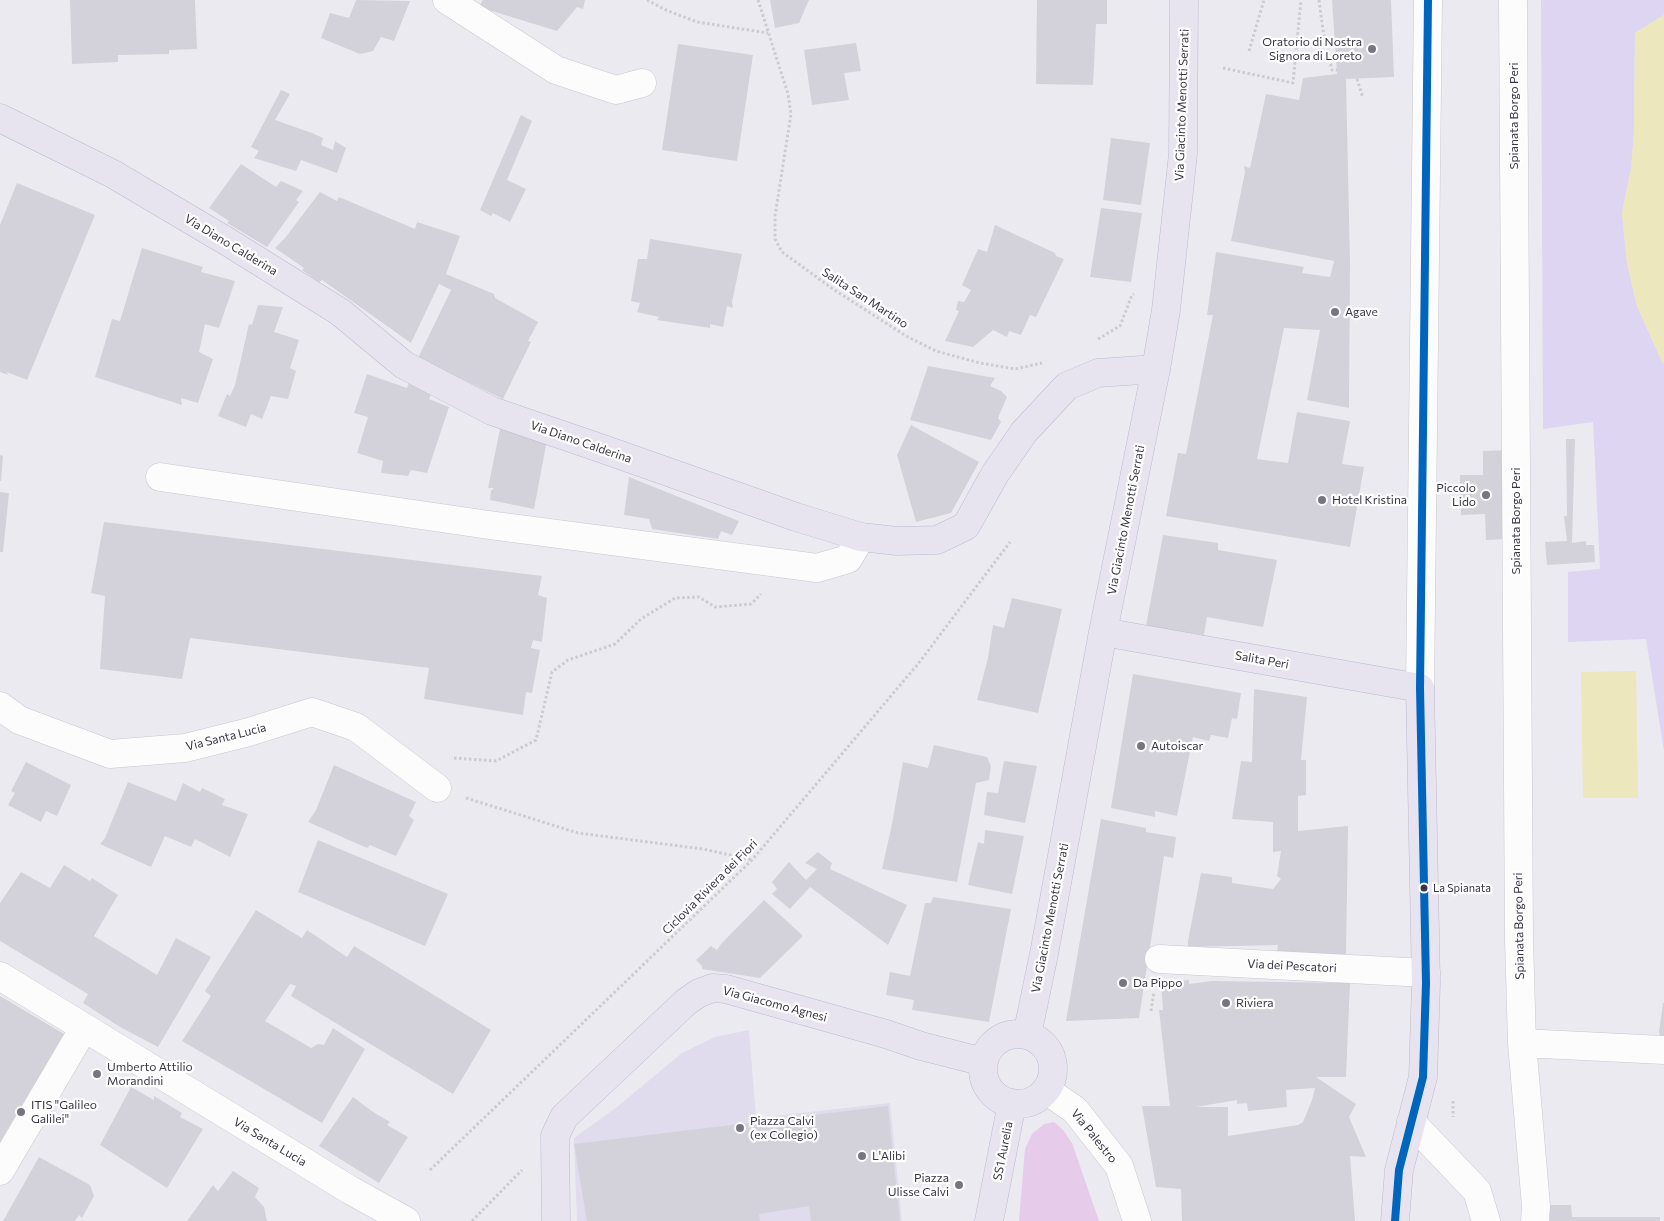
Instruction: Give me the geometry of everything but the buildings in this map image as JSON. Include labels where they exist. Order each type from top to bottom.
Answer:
[{"type":"main road","name":"Via Giacinto Menotti Serrati","points":[[1027,1036],[1046,944],[1103,632],[1156,369],[1168,291],[1183,154],[1184,0]]},
{"type":"main road","name":"Via Diano Calderina","points":[[0,118],[113,174],[220,237],[340,312],[404,365],[492,411],[796,517],[861,537],[897,541],[937,540],[966,526],[995,474],[1024,432],[1067,386],[1098,373],[1156,369]]},
{"type":"main road","name":"Salita Peri","points":[[1103,632],[1420,688]]},
{"type":"main road","points":[[1395,1221],[1399,1170],[1423,1077],[1426,973],[1420,688]]},
{"type":"main road","name":"Via Giacomo Agnesi","points":[[556,1221],[555,1136],[564,1117],[686,1002],[699,993],[713,988],[726,989],[877,1031],[921,1046],[984,1062]]},
{"type":"main road","points":[[984,1062],[988,1051],[1005,1037],[1016,1034],[1038,1040],[1051,1057],[1052,1080],[1046,1090]]},
{"type":"main road","name":"SS1 Aurelia","points":[[984,1062],[987,1084],[993,1093],[1012,1104],[1031,1102],[1046,1090]]},
{"type":"main road","name":"SS1 Aurelia","points":[[991,1210],[1012,1104]]},
{"type":"street","points":[[447,0],[556,70],[616,90],[642,83]]},
{"type":"street","points":[[1420,688],[1428,0]]},
{"type":"street","name":"Spianata Borgo Peri","points":[[1513,0],[1519,929],[1522,1043],[1536,1206],[1535,1221]]},
{"type":"street","points":[[160,477],[489,525],[817,568],[848,559],[861,537]]},
{"type":"street","name":"Via Santa Lucia","points":[[0,706],[18,720],[110,754],[185,748],[249,732],[312,712],[356,727],[437,788]]},
{"type":"street","name":"Via dei Pescatori","points":[[1159,959],[1426,973]]},
{"type":"street","name":"Via Santa Lucia","points":[[0,976],[350,1190],[406,1221]]},
{"type":"street","points":[[1,1168],[84,1028]]},
{"type":"street","points":[[1522,1043],[1664,1050]]},
{"type":"street","name":"Via Palestro","points":[[1046,1090],[1075,1110],[1119,1166],[1137,1221]]},
{"type":"street","points":[[1411,1122],[1477,1191],[1486,1221]]},
{"type":"path","points":[[647,0],[666,10],[698,22],[768,33]]},
{"type":"path","name":"Salita San Martino","points":[[758,0],[788,94],[791,114],[775,216],[775,239],[782,252],[906,336],[936,350],[980,363],[1015,369],[1042,363]]},
{"type":"path","points":[[1249,51],[1264,0]]},
{"type":"path","points":[[1223,68],[1293,83],[1301,0]]},
{"type":"path","points":[[1320,0],[1323,30],[1332,70],[1337,70]]},
{"type":"path","points":[[1357,79],[1363,98]]},
{"type":"path","points":[[1095,341],[1120,326],[1132,295],[1147,290],[1168,291]]},
{"type":"path","name":"Ciclovia Riviera dei Fiori","points":[[430,1170],[752,860],[918,664],[1010,542]]},
{"type":"path","points":[[449,757],[496,761],[536,740],[552,672],[568,660],[614,644],[641,619],[675,598],[699,597],[715,607],[752,604],[789,564]]},
{"type":"path","points":[[437,788],[578,833],[703,849],[752,860]]},
{"type":"path","points":[[472,1221],[555,1136]]},
{"type":"shaded area","points":[[1664,15],[1664,363],[1637,306],[1627,263],[1622,213],[1631,169],[1634,133],[1635,33]]},
{"type":"shaded area","points":[[1636,671],[1638,798],[1583,798],[1581,672]]},
{"type":"shaded area","name":"Piazza Calvi (ex Collegio)","points":[[749,1030],[756,1118],[890,1103],[902,1221],[577,1221],[574,1138],[617,1107],[682,1053],[715,1037]]},
{"type":"shaded area","points":[[1054,1122],[1063,1130],[1072,1143],[1099,1221],[1019,1221],[1025,1149],[1032,1134],[1044,1124]]},
{"type":"sand","points":[[1541,0],[1664,0],[1664,15],[1635,33],[1634,133],[1631,169],[1622,213],[1627,263],[1637,306],[1664,363],[1664,751],[1646,639],[1568,642],[1568,572],[1600,569],[1593,422],[1543,429]]},
{"type":"transit line","points":[[1395,1221],[1399,1170],[1423,1077],[1426,983],[1420,688],[1428,0]]},
{"type":"place","name":"Oratorio di Nostra Signora di Loreto","points":[[1372,49]]},
{"type":"place","name":"Agave","points":[[1335,312]]},
{"type":"place","name":"Piccolo Lido","points":[[1486,495]]},
{"type":"place","name":"Hotel Kristina","points":[[1322,500]]},
{"type":"place","name":"Autoiscar","points":[[1141,746]]},
{"type":"place","name":"La Spianata","points":[[1424,888]]},
{"type":"place","name":"Da Pippo","points":[[1123,983]]},
{"type":"place","name":"Riviera","points":[[1226,1003]]},
{"type":"place","name":"Umberto Attilio Morandini","points":[[97,1074]]},
{"type":"place","name":"ITIS \"Galileo Galilei\"","points":[[21,1112]]},
{"type":"place","name":"Piazza Calvi (ex Collegio)","points":[[740,1128]]},
{"type":"place","name":"L'Alibi","points":[[862,1156]]},
{"type":"place","name":"Piazza Ulisse Calvi","points":[[959,1185]]}]
